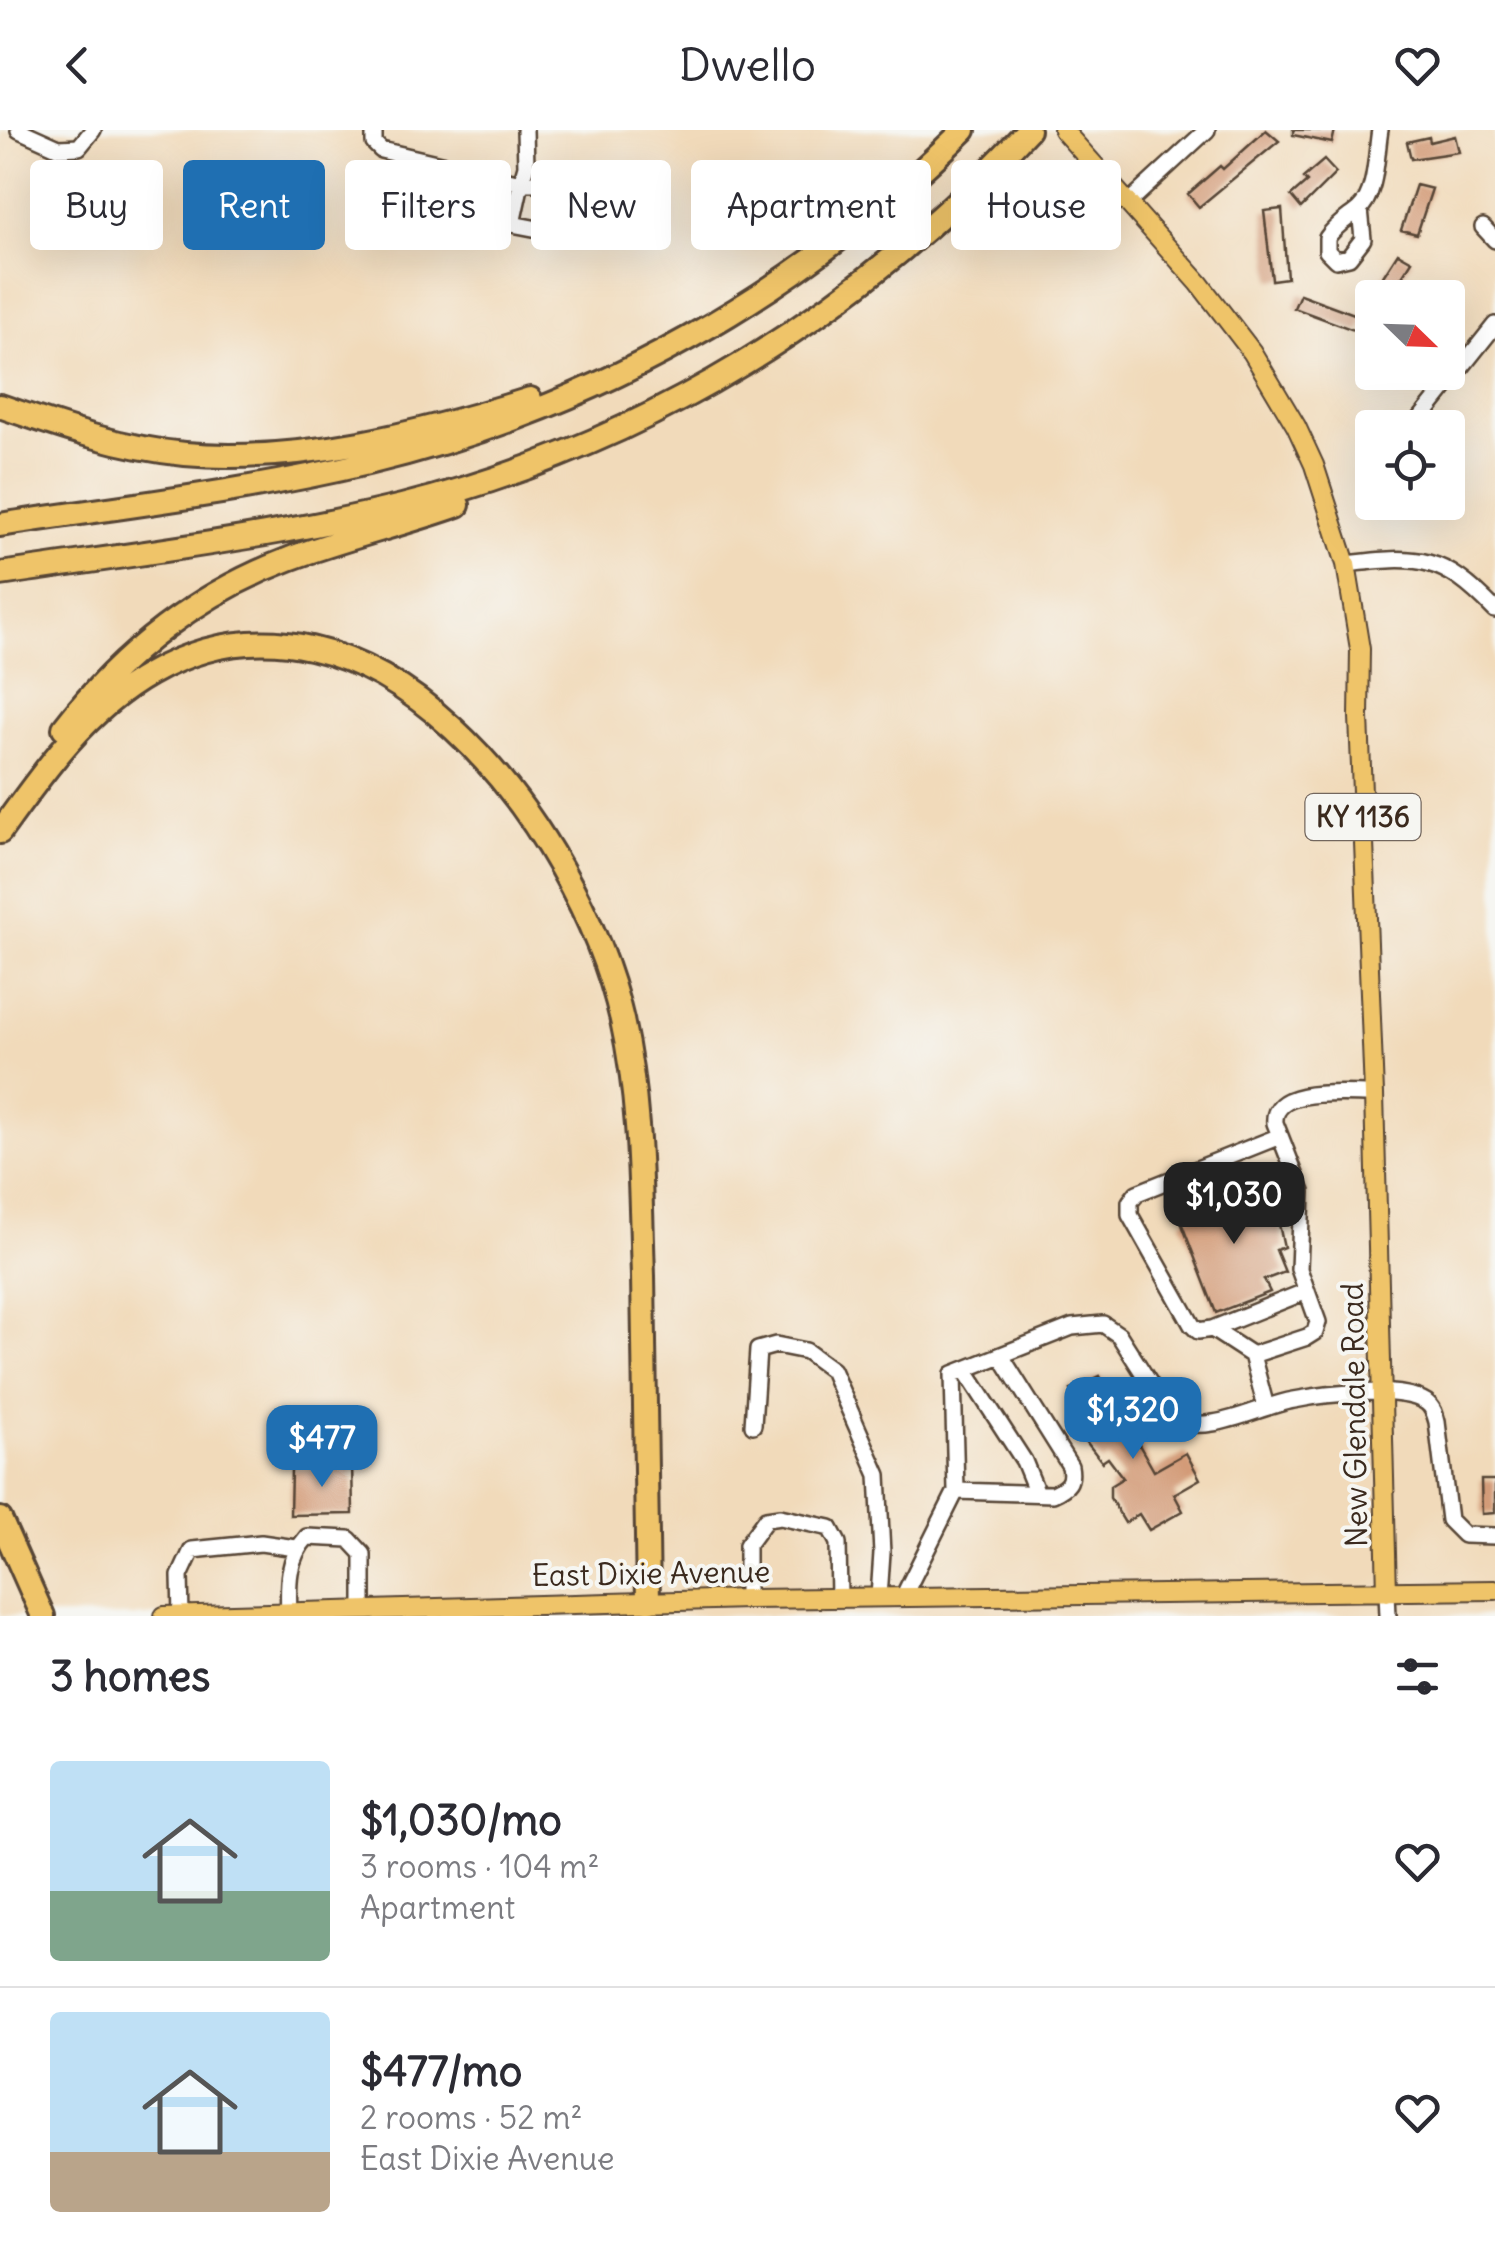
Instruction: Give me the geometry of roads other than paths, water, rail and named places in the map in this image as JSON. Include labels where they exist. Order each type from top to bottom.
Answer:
[{"type":"highway","points":[[0,525],[306,477],[428,448],[586,391],[697,335],[757,298],[854,228],[964,130]]},
{"type":"highway","points":[[0,822],[42,757],[93,692],[151,637],[216,592],[288,559],[471,501],[602,449],[716,388],[793,338],[938,220],[1028,130]]},
{"type":"highway","points":[[0,574],[347,518],[516,472],[621,430],[673,404],[756,358],[819,316]]},
{"type":"highway","points":[[0,406],[91,437],[138,448],[231,456],[278,453],[389,435],[514,404],[697,335]]},
{"type":"highway","points":[[0,832],[70,742],[122,691],[152,672],[220,648],[294,646],[332,653],[368,666],[434,710],[490,768],[537,832],[578,900],[609,976],[629,1058],[639,1144],[648,1601]]},
{"type":"highway","points":[[0,1519],[10,1563],[33,1616]]},
{"type":"highway","points":[[10,1563],[43,1616]]},
{"type":"main road","name":"New Glendale Road","points":[[1064,131],[1227,317],[1275,389],[1314,466],[1346,564],[1360,650],[1387,1592]]},
{"type":"main road","points":[[904,1597],[1495,1590]]},
{"type":"main road","name":"East Dixie Avenue","points":[[164,1616],[904,1597]]},
{"type":"street","points":[[19,130],[59,148],[79,147],[93,130]]},
{"type":"street","points":[[374,130],[374,143],[381,150],[529,183]]},
{"type":"street","points":[[525,130],[529,183],[512,224],[531,227]]},
{"type":"street","points":[[1128,202],[1207,130]]},
{"type":"street","points":[[1360,209],[1369,194],[1380,130]]},
{"type":"street","points":[[1482,227],[1495,240]]},
{"type":"street","points":[[1427,410],[1495,325]]},
{"type":"street","points":[[1346,564],[1402,558],[1439,566],[1460,576],[1495,610]]},
{"type":"street","points":[[1252,1355],[1315,1332],[1318,1322],[1299,1269],[1302,1192],[1274,1113],[1279,1105],[1303,1095],[1374,1094]]},
{"type":"street","points":[[1280,1136],[1137,1192],[1130,1202],[1130,1215],[1198,1331],[1212,1330],[1307,1291]]},
{"type":"street","points":[[904,1597],[956,1490],[953,1374],[1072,1326],[1103,1324],[1119,1335],[1172,1420],[1183,1424],[1206,1424],[1320,1396],[1410,1395],[1433,1409],[1449,1520],[1464,1535],[1495,1536]]},
{"type":"street","points":[[1212,1330],[1252,1355],[1266,1407]]},
{"type":"street","points":[[753,1425],[758,1350],[776,1345],[806,1351],[832,1370],[878,1475],[882,1552],[879,1597]]},
{"type":"street","points":[[956,1490],[1054,1494],[1067,1488],[1072,1478],[1070,1466],[1001,1356]]},
{"type":"street","points":[[965,1370],[1024,1462],[1037,1493]]},
{"type":"street","points":[[747,1600],[747,1545],[766,1519],[780,1517],[830,1528],[838,1543],[839,1598]]},
{"type":"street","points":[[289,1614],[289,1564],[296,1548],[307,1537],[349,1539],[363,1554],[363,1609]]},
{"type":"street","points":[[180,1616],[180,1576],[192,1550],[261,1542],[296,1548]]},
{"type":"street","points":[[1387,1592],[1388,1616]]}]
